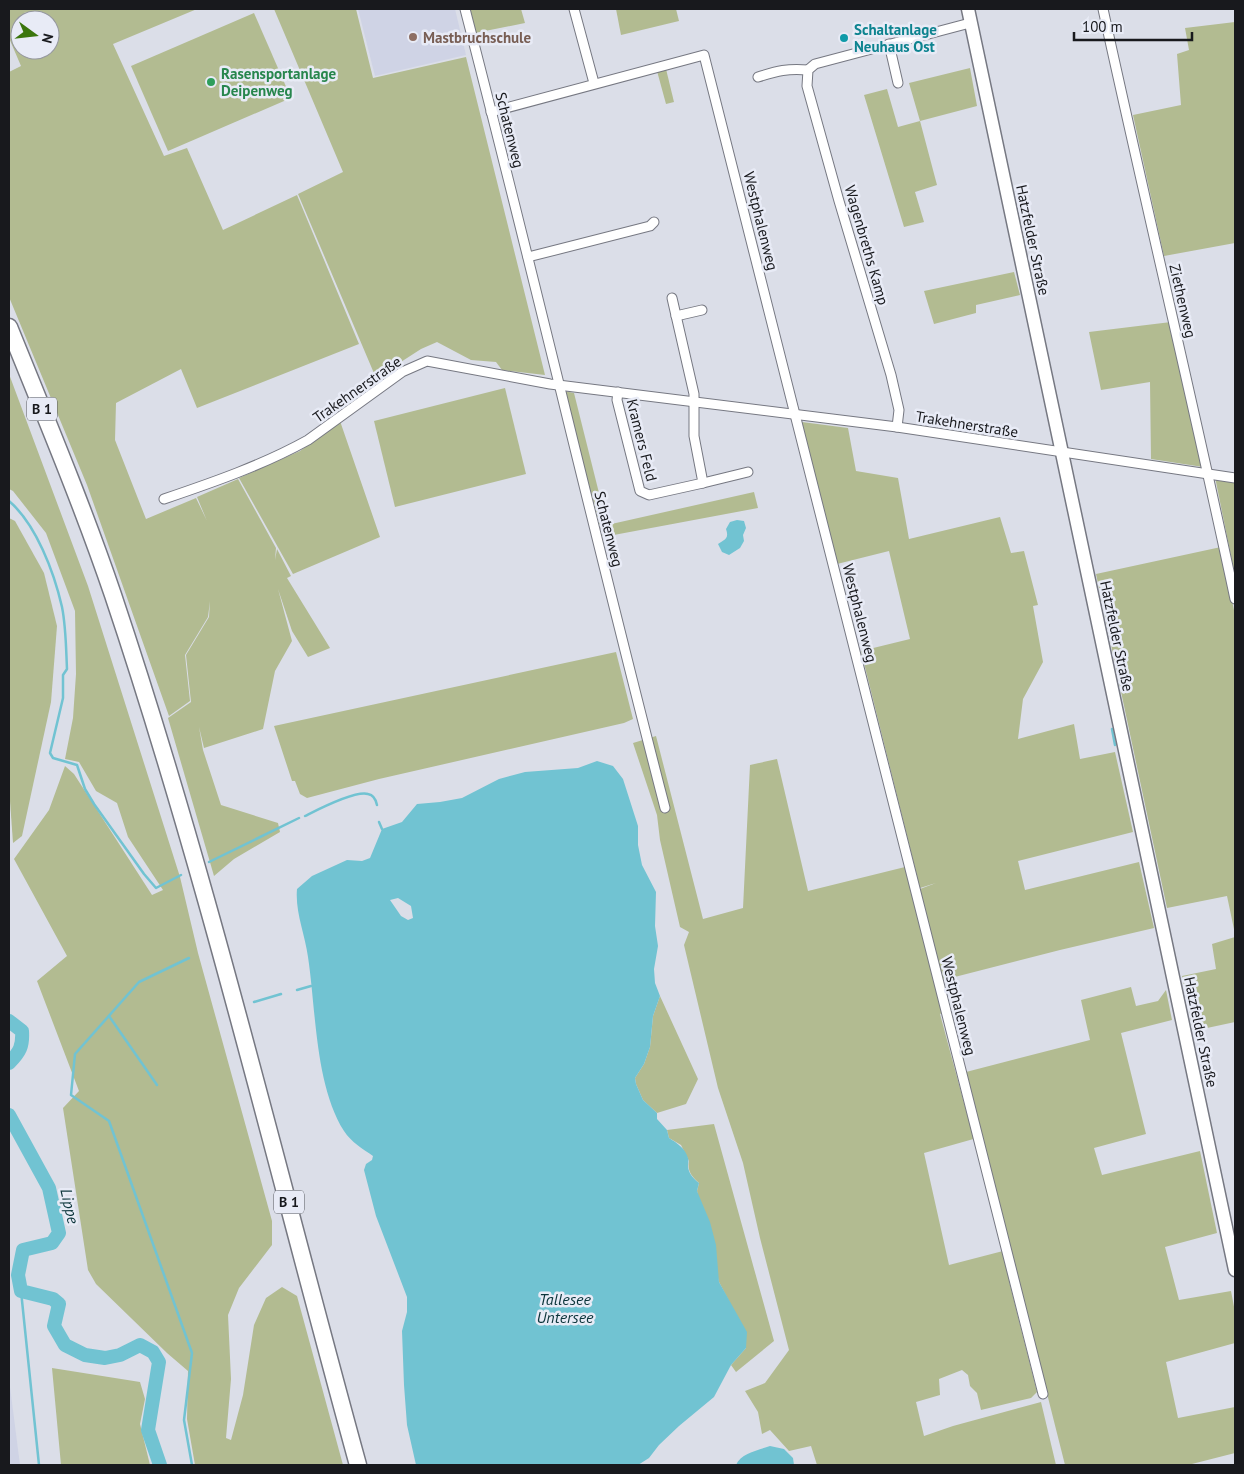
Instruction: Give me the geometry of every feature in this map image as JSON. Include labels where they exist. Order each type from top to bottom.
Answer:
[{"type":"highway","name":"B 1","points":[[9,327],[75,490],[113,595],[162,747],[235,1006],[358,1465]]},
{"type":"street","name":"Schatenweg","points":[[465,9],[560,385],[639,711],[665,808]]},
{"type":"street","points":[[574,9],[594,83]]},
{"type":"street","name":"Hatzfelder Straße","points":[[968,9],[1235,1270]]},
{"type":"street","name":"Ziethenweg","points":[[1103,9],[1209,474],[1235,599]]},
{"type":"street","points":[[758,77],[792,68],[808,70],[815,64],[970,23]]},
{"type":"street","points":[[889,44],[898,83]]},
{"type":"street","name":"Westphalenweg","points":[[491,112],[704,54],[1043,1394]]},
{"type":"street","name":"Wagenbreths Kamp","points":[[808,70],[808,86],[839,202],[891,375],[899,410],[897,427]]},
{"type":"street","points":[[528,257],[650,226],[654,222]]},
{"type":"street","points":[[672,298],[694,394],[694,436],[703,483]]},
{"type":"street","points":[[676,316],[702,310]]},
{"type":"street","name":"Trakehnerstraße","points":[[164,499],[231,476],[292,449],[308,440],[402,372],[427,361],[560,385],[795,416],[897,427],[1235,478]]},
{"type":"street","name":"Kramers Feld","points":[[618,392],[617,400],[640,491],[649,495],[748,472]]},
{"type":"shaded area","name":"Mastbruchschule","points":[[358,9],[455,9],[466,55],[375,76]]},
{"type":"shaded area","points":[[9,1379],[20,1465],[9,1465]]},
{"type":"green space","points":[[9,9],[197,9],[113,44],[164,156],[187,148],[223,230],[297,195],[359,344],[197,408],[181,369],[116,403],[115,440],[146,519],[196,498],[207,521],[197,497],[238,479],[276,548],[275,560],[277,549],[291,576],[287,578],[330,648],[308,657],[292,631],[278,589],[292,641],[275,671],[263,729],[204,748],[199,727],[203,750],[221,805],[278,823],[280,832],[234,859],[214,876],[168,718],[191,702],[186,655],[209,617],[210,601],[208,617],[185,655],[190,701],[169,716],[87,485],[9,297],[9,72],[21,66],[18,60],[60,60],[60,10],[10,10],[10,40]]},
{"type":"green space","points":[[274,9],[356,9],[373,78],[466,57],[545,375],[502,370],[496,362],[471,360],[437,342],[421,349],[376,378],[298,194],[343,172]]},
{"type":"green space","points":[[469,9],[521,9],[525,23],[475,33]]},
{"type":"green space","points":[[616,9],[676,9],[679,21],[621,35]]},
{"type":"green space","name":"Rasensportanlage Deipenweg","points":[[254,13],[291,98],[168,151],[131,66]]},
{"type":"green space","points":[[1235,22],[1235,243],[1164,256],[1133,115],[1181,105],[1177,54],[1189,50],[1185,28]]},
{"type":"green space","points":[[970,68],[977,106],[920,121],[909,83]]},
{"type":"green space","points":[[666,69],[674,102],[666,104],[657,71]]},
{"type":"green space","points":[[887,89],[898,127],[920,121],[937,185],[915,192],[924,222],[904,227],[864,95]]},
{"type":"green space","points":[[1014,272],[1020,295],[976,305],[976,313],[934,324],[924,291]]},
{"type":"green space","points":[[1171,322],[1203,467],[1151,459],[1150,382],[1101,390],[1089,332]]},
{"type":"green space","points":[[9,374],[88,586],[180,877],[198,953],[272,1221],[272,1245],[239,1288],[228,1315],[231,1379],[226,1438],[231,1440],[243,1395],[254,1325],[266,1298],[282,1287],[297,1296],[343,1465],[195,1465],[187,1419],[188,1371],[96,1284],[88,1270],[63,1108],[79,1091],[37,981],[67,956],[14,859],[49,810],[65,766],[74,774],[152,895],[163,890],[128,837],[117,803],[96,791],[79,762],[65,759],[73,718],[76,674],[75,611],[46,533],[13,491],[9,489]]},
{"type":"green space","points":[[505,388],[526,474],[395,507],[374,421]]},
{"type":"green space","points":[[564,391],[574,393],[607,525],[754,492],[758,508],[603,537]]},
{"type":"green space","points":[[340,421],[380,537],[293,574],[239,478],[300,451]]},
{"type":"green space","points":[[802,422],[848,428],[856,471],[898,478],[909,539],[1000,517],[1011,553],[1024,551],[1038,605],[1033,606],[1043,662],[1023,699],[1018,739],[1074,724],[1080,759],[1115,752],[1133,832],[1018,861],[1025,890],[1139,862],[1154,928],[943,980],[920,889],[936,883],[920,888],[861,651],[910,639],[889,551],[837,564]]},
{"type":"green space","points":[[1215,477],[1235,480],[1235,576]]},
{"type":"green space","points":[[9,518],[15,521],[44,573],[57,626],[51,702],[22,836],[13,843],[9,787]]},
{"type":"green space","points":[[1221,547],[1235,615],[1235,934],[1227,896],[1167,908],[1096,574]]},
{"type":"green space","points":[[616,652],[633,719],[624,723],[379,779],[307,798],[300,794],[295,781],[292,781],[274,726]]},
{"type":"green space","points":[[656,736],[703,919],[743,908],[750,765],[777,759],[808,891],[905,867],[942,1013],[940,1014],[971,1129],[977,1138],[924,1153],[949,1265],[1003,1251],[1037,1392],[1031,1398],[981,1410],[977,1393],[970,1386],[968,1375],[962,1370],[939,1379],[940,1395],[916,1402],[924,1436],[953,1426],[1041,1402],[1056,1465],[817,1465],[811,1446],[789,1451],[770,1430],[762,1434],[758,1412],[745,1391],[765,1383],[789,1350],[743,1163],[718,1088],[684,945],[689,932],[680,927],[660,840],[657,815],[633,743]]},
{"type":"green space","points":[[1235,937],[1235,1022],[1193,1031],[1182,976],[1216,969],[1212,944]]},
{"type":"green space","points":[[1131,987],[1136,1006],[1158,1001],[1166,990],[1172,1020],[1121,1033],[1146,1134],[1094,1148],[1102,1175],[1200,1151],[1217,1233],[1165,1247],[1179,1300],[1231,1291],[1235,1312],[1235,1343],[1166,1362],[1178,1418],[1235,1407],[1235,1453],[1188,1465],[1065,1465],[966,1072],[1090,1040],[1081,1000]]},
{"type":"green space","points":[[660,996],[698,1079],[686,1104],[657,1113],[643,1100],[635,1078],[644,1064],[650,1047],[653,1016]]},
{"type":"green space","points":[[714,1124],[774,1341],[736,1372],[731,1365],[746,1348],[730,1303],[719,1282],[697,1191],[699,1183],[691,1174],[689,1161],[681,1145],[669,1138],[667,1130]]},
{"type":"green space","points":[[52,1368],[140,1382],[145,1399],[140,1424],[150,1465],[61,1465]]},
{"type":"water","points":[[744,521],[746,528],[743,535],[744,541],[740,548],[729,555],[722,552],[718,544],[726,538],[726,529],[730,522]]},
{"type":"water","name":"Tallesee Untersee","points":[[597,761],[613,766],[623,779],[638,826],[638,845],[642,865],[656,892],[655,926],[658,946],[654,969],[655,983],[660,996],[653,1016],[650,1047],[644,1064],[635,1078],[636,1084],[643,1100],[657,1113],[657,1119],[667,1130],[669,1138],[685,1151],[689,1171],[699,1183],[697,1191],[710,1222],[716,1245],[719,1282],[747,1332],[746,1348],[731,1365],[714,1397],[679,1426],[659,1445],[649,1458],[638,1465],[416,1465],[407,1425],[404,1385],[402,1331],[407,1312],[407,1297],[376,1216],[364,1170],[366,1164],[372,1160],[373,1156],[354,1142],[344,1131],[334,1112],[327,1092],[318,1047],[307,948],[299,915],[297,889],[312,876],[347,860],[362,861],[370,858],[382,829],[402,822],[417,804],[462,798],[499,779],[525,772],[578,768]],"holes":[[[398,898],[411,906],[413,918],[408,920],[401,916],[390,900]]]},
{"type":"water","points":[[770,1446],[784,1449],[793,1458],[794,1465],[736,1465],[746,1455]]},
{"type":"waterway","points":[[9,501],[28,522],[36,535],[59,593],[63,615],[67,669],[63,675],[63,698],[50,753],[53,758],[77,765],[85,789],[94,804],[156,888],[181,875]]},
{"type":"waterway","points":[[1112,729],[1115,745]]},
{"type":"waterway","points":[[305,816],[336,801],[354,795],[372,795],[377,805]]},
{"type":"waterway","points":[[209,862],[299,818]]},
{"type":"waterway","points":[[379,822],[382,829]]},
{"type":"waterway","points":[[189,958],[139,982],[75,1054],[71,1095],[109,1121],[192,1353],[184,1420],[192,1465]]},
{"type":"waterway","points":[[297,990],[311,986]]},
{"type":"waterway","points":[[254,1002],[281,994]]},
{"type":"waterway","points":[[109,1016],[157,1085]]},
{"type":"waterway","name":"Lippe","points":[[9,1021],[22,1031],[20,1048],[9,1063]]},
{"type":"waterway","name":"Lippe","points":[[9,1115],[49,1188],[59,1233],[52,1243],[23,1250],[18,1275],[21,1291],[53,1299],[59,1304],[54,1326],[65,1345],[85,1355],[105,1358],[120,1355],[140,1345],[153,1352],[159,1362],[148,1430],[160,1465]]},
{"type":"waterway","points":[[21,1291],[39,1465]]},
{"type":"place","name":"Mastbruchschule","points":[[413,37]]},
{"type":"place","name":"Schaltanlage Neuhaus Ost","points":[[844,38]]},
{"type":"place","name":"Rasensportanlage Deipenweg","points":[[211,82]]}]
